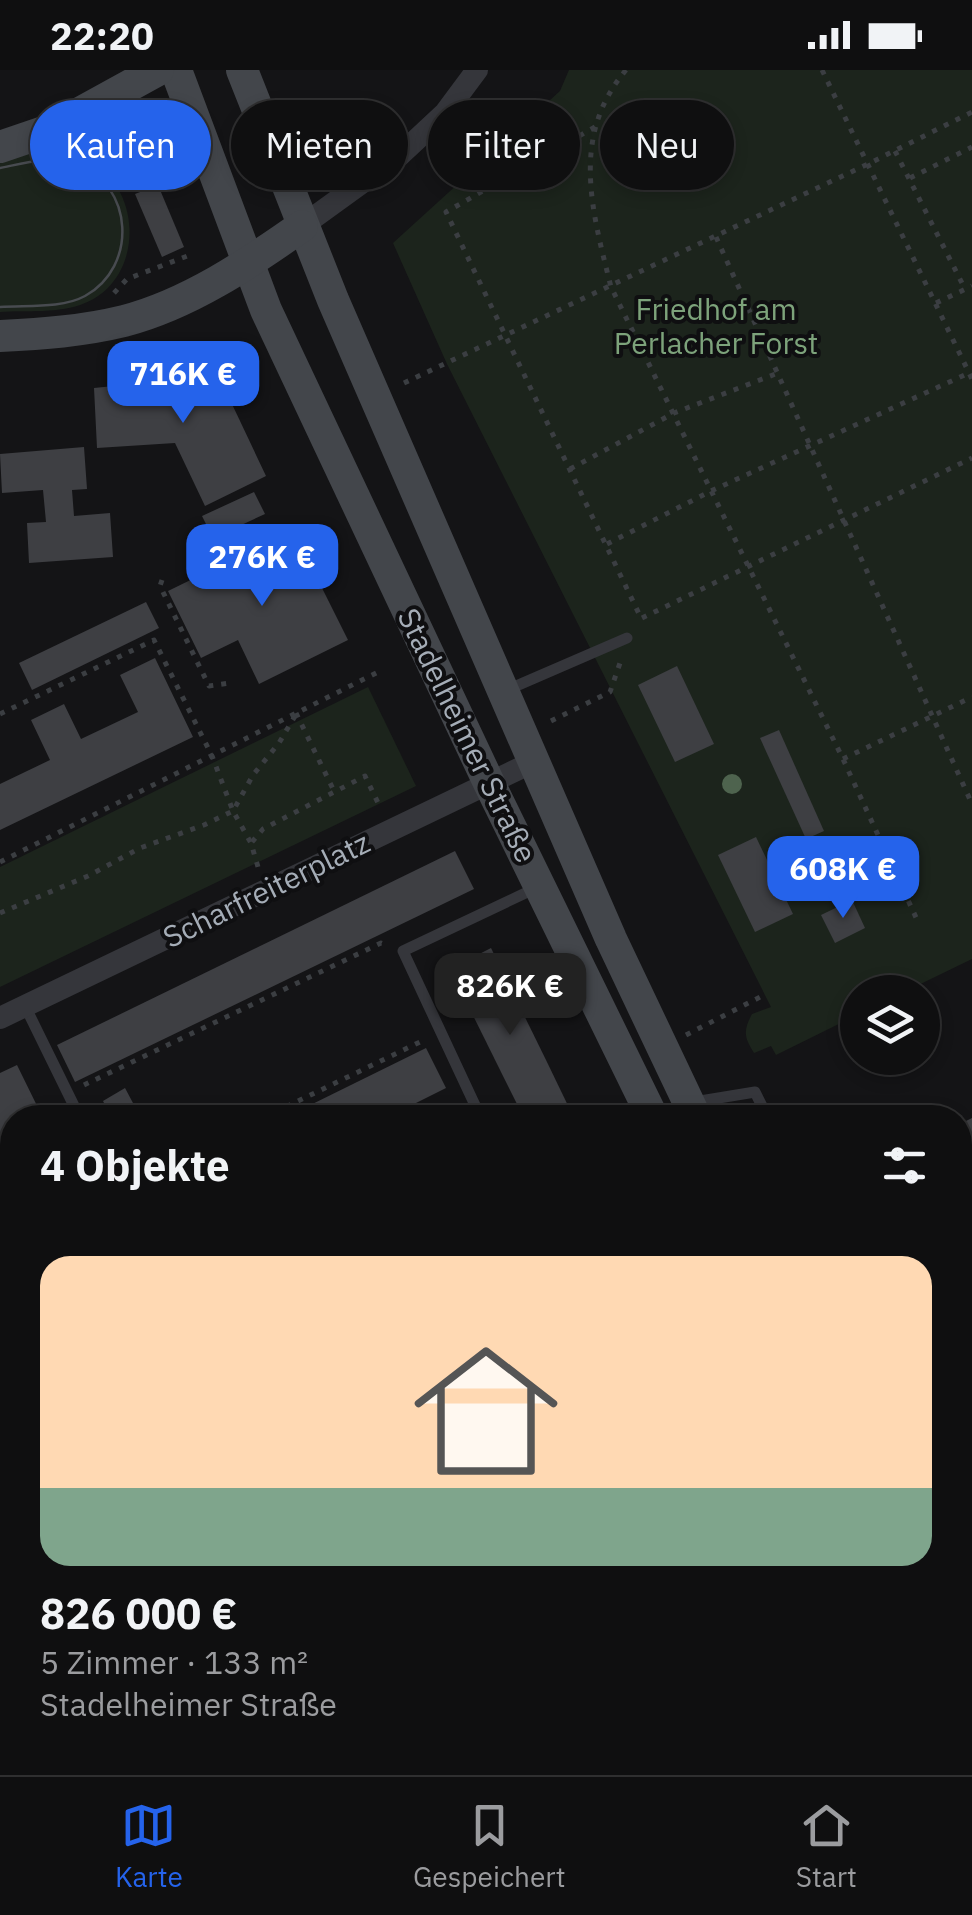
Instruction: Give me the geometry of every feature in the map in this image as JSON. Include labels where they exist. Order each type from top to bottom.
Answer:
[{"type":"main road","points":[[0,147],[47,131],[158,70]]},
{"type":"main road","name":"Stadelheimer Straße","points":[[176,70],[247,265],[489,783],[648,1105]]},
{"type":"main road","name":"Stadelheimer Straße","points":[[242,70],[302,226],[533,762],[690,1105]]},
{"type":"main road","points":[[0,336],[59,333],[129,320],[201,290],[247,265],[302,226]]},
{"type":"main road","points":[[628,1066],[662,1048]]},
{"type":"street","points":[[302,226],[400,155],[445,113],[477,70]]},
{"type":"street","name":"Scharfreiterplatz","points":[[0,1018],[533,762]]},
{"type":"lane","points":[[503,691],[628,638]]},
{"type":"lane","points":[[475,1105],[403,951],[540,886]]},
{"type":"lane","points":[[24,1006],[74,1105]]},
{"type":"lane","points":[[710,1105],[756,1092],[762,1105]]},
{"type":"path","points":[[626,70],[611,88],[589,144],[592,213],[611,287],[920,924]]},
{"type":"path","points":[[607,544],[711,491],[971,376],[822,70]]},
{"type":"path","points":[[404,383],[972,112]]},
{"type":"path","points":[[596,126],[446,212],[641,618],[972,458]]},
{"type":"path","points":[[910,178],[972,147]]},
{"type":"path","points":[[895,151],[969,288],[936,304]]},
{"type":"path","points":[[716,236],[972,804]]},
{"type":"path","points":[[107,300],[127,279],[190,255]]},
{"type":"path","points":[[570,469],[674,413],[778,372]]},
{"type":"path","points":[[162,580],[160,586],[209,686],[230,683]]},
{"type":"path","points":[[0,714],[154,640],[212,756],[268,888]]},
{"type":"path","points":[[0,862],[382,670]]},
{"type":"path","points":[[550,722],[610,692]]},
{"type":"path","points":[[843,759],[972,697]]},
{"type":"path","points":[[296,713],[334,791]]},
{"type":"path","points":[[0,913],[88,876],[140,848],[233,811],[296,713]]},
{"type":"path","points":[[251,843],[263,829],[365,776],[390,830]]},
{"type":"path","points":[[68,1093],[381,943],[403,951]]},
{"type":"path","points":[[662,1048],[764,995]]},
{"type":"path","points":[[290,1105],[440,1032]]},
{"type":"green space","name":"Friedhof am Perlacher Forst","points":[[569,70],[972,70],[972,959],[939,975],[840,975],[840,1023],[776,1055],[771,1046],[754,1053],[748,1043],[746,1030],[752,1014],[771,1007],[447,364],[393,243],[451,190],[580,190],[580,100],[550,100],[560,91]]},
{"type":"green space","points":[[30,153],[30,190],[118,190],[128,215],[130,236],[126,257],[104,292],[75,306],[0,312],[0,159]]},
{"type":"green space","points":[[368,687],[416,786],[0,987],[0,867]]},
{"type":"building","points":[[160,190],[184,247],[162,257],[135,194]]},
{"type":"building","points":[[201,357],[213,364],[266,476],[205,506],[175,443],[97,448],[94,388],[153,382],[158,375]]},
{"type":"building","points":[[84,447],[87,489],[72,490],[74,516],[110,513],[113,557],[29,563],[27,523],[46,522],[43,490],[2,493],[0,454]]},
{"type":"building","points":[[254,492],[265,514],[213,538],[202,516]]},
{"type":"building","points":[[293,530],[348,640],[259,684],[238,640],[201,658],[168,591]]},
{"type":"building","points":[[146,602],[159,628],[32,690],[19,663]]},
{"type":"building","points":[[155,658],[193,737],[0,830],[0,784],[50,760],[31,720],[64,704],[81,739],[138,712],[120,675]]},
{"type":"building","points":[[677,666],[714,744],[675,762],[638,685]]},
{"type":"building","points":[[779,730],[824,831],[806,839],[760,738]]},
{"type":"building","points":[[756,837],[793,914],[755,932],[718,855]]},
{"type":"building","points":[[455,851],[474,889],[75,1082],[57,1045]]},
{"type":"building","points":[[852,900],[865,928],[835,943],[821,915]]},
{"type":"building","points":[[491,948],[568,1105],[518,1105],[450,969]]},
{"type":"building","points":[[426,1048],[446,1088],[412,1105],[310,1105]]},
{"type":"building","points":[[17,1065],[37,1105],[0,1105],[0,1073]]},
{"type":"building","points":[[125,1088],[134,1105],[105,1105],[103,1101]]},
{"type":"tram line","points":[[0,168],[48,160],[77,164],[110,189],[119,207],[122,227],[121,247],[114,266],[102,283],[85,296],[55,305],[0,307]]}]
